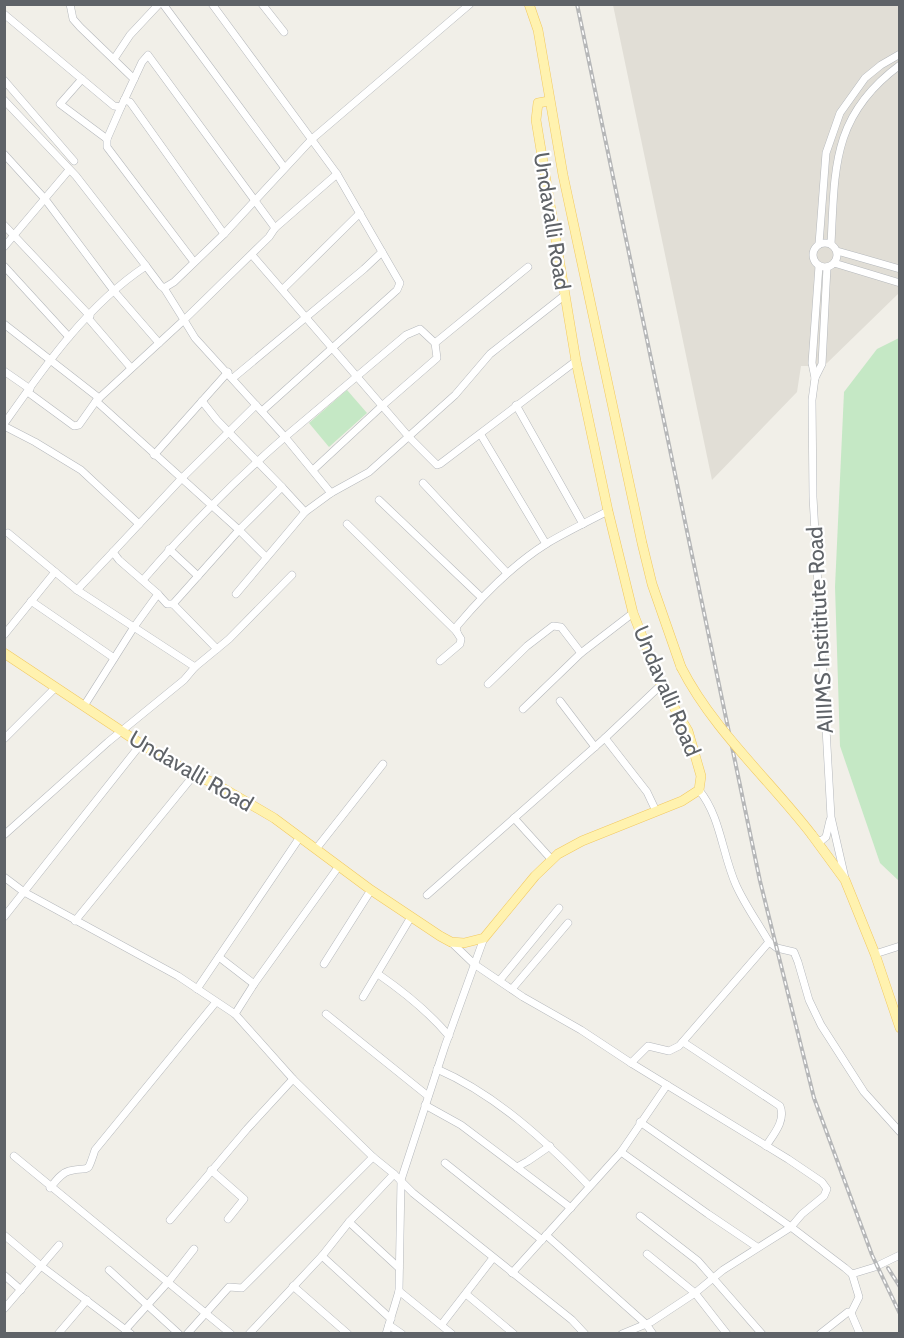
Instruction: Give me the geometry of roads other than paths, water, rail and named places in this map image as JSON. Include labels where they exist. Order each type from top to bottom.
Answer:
[{"type":"main road","points":[[529,4],[538,30],[563,175],[642,543],[655,594],[681,667],[708,712],[815,837],[845,880],[875,954],[900,1028]]},
{"type":"main road","name":"Undavalli Road","points":[[484,938],[535,876],[552,860],[582,841],[682,801],[699,790],[701,776],[688,731],[661,685],[633,613],[608,511],[576,361],[536,120],[538,103],[549,101]]},
{"type":"main road","name":"Undavalli Road","points":[[4,653],[141,744],[194,775],[248,802],[371,890],[452,942]]},
{"type":"main road","points":[[452,942],[464,943],[484,938]]},
{"type":"street","points":[[70,4],[73,20],[134,79]]},
{"type":"street","points":[[114,59],[130,35],[161,4],[284,167]]},
{"type":"street","points":[[77,590],[182,478],[229,432],[332,348],[399,288],[400,284],[338,174],[212,4]]},
{"type":"street","points":[[262,4],[284,32]]},
{"type":"street","points":[[164,288],[174,282],[224,234],[312,139],[470,4]]},
{"type":"street","points":[[4,14],[114,106],[130,102],[224,234]]},
{"type":"street","points":[[831,244],[819,244],[826,153],[840,113],[865,78],[900,54]]},
{"type":"street","points":[[194,262],[107,147],[107,139],[145,56],[148,55],[275,228]]},
{"type":"street","points":[[900,65],[880,80],[863,98],[844,131],[837,173],[831,244],[837,251],[900,269]]},
{"type":"street","points":[[82,79],[60,104],[107,139]]},
{"type":"street","points":[[4,80],[74,161]]},
{"type":"street","points":[[4,100],[76,176],[164,288],[195,338],[285,437],[331,493]]},
{"type":"street","points":[[4,154],[45,199],[114,291],[159,343]]},
{"type":"street","points":[[4,247],[69,170]]},
{"type":"street","points":[[4,371],[75,426],[79,425],[98,400],[252,255],[275,228],[338,174]]},
{"type":"street","points":[[283,289],[360,213]]},
{"type":"street","points":[[4,225],[89,317],[131,368]]},
{"type":"street","name":"AIIIMS Instititute Road","points":[[819,244],[813,253],[814,261],[823,267],[822,364],[816,378],[812,400],[813,497],[831,817],[845,880]]},
{"type":"street","points":[[834,263],[837,259],[837,251]]},
{"type":"street","points":[[154,455],[202,401],[230,375],[307,317],[382,252]]},
{"type":"street","points":[[252,255],[409,436],[434,463],[439,465],[576,361]]},
{"type":"street","points":[[823,267],[834,263],[900,283]]},
{"type":"street","points":[[4,266],[69,337]]},
{"type":"street","points":[[139,524],[81,470],[4,425],[69,337],[114,291],[146,266]]},
{"type":"street","points":[[435,343],[528,267]]},
{"type":"street","points":[[236,594],[305,512],[331,493],[369,472],[455,395],[490,354],[565,295]]},
{"type":"street","points":[[4,324],[52,360],[98,400],[154,455],[212,505],[266,557]]},
{"type":"street","points":[[143,580],[169,549],[256,462],[406,335],[420,328],[435,343],[437,358],[313,470]]},
{"type":"street","points":[[202,401],[256,462],[305,512]]},
{"type":"street","points":[[516,405],[583,524]]},
{"type":"street","points":[[481,435],[546,544]]},
{"type":"street","points":[[423,483],[507,573]]},
{"type":"street","points":[[173,604],[239,530],[282,488]]},
{"type":"street","points":[[379,500],[481,597]]},
{"type":"street","points":[[457,632],[457,626],[481,597],[507,573],[546,544],[608,511]]},
{"type":"street","points":[[347,524],[457,632],[460,644],[440,660]]},
{"type":"street","points":[[8,533],[77,590],[195,667]]},
{"type":"street","points":[[169,549],[198,576]]},
{"type":"street","points":[[113,552],[167,604],[173,604],[217,649]]},
{"type":"street","points":[[4,635],[55,572]]},
{"type":"street","points":[[4,836],[184,680],[292,575]]},
{"type":"street","points":[[84,706],[134,627],[158,594]]},
{"type":"street","points":[[31,601],[114,658]]},
{"type":"street","points":[[523,709],[581,653],[633,613]]},
{"type":"street","points":[[488,684],[527,646],[553,626],[561,627],[581,653]]},
{"type":"street","points":[[427,895],[595,747],[661,685]]},
{"type":"street","points":[[4,739],[55,688]]},
{"type":"street","points":[[560,701],[595,747]]},
{"type":"street","points":[[605,738],[647,792],[656,811]]},
{"type":"street","points":[[4,917],[141,744]]},
{"type":"street","points":[[316,849],[383,764]]},
{"type":"street","points":[[75,921],[194,775]]},
{"type":"street","points":[[699,790],[707,800],[715,819],[736,885],[769,942],[777,948],[794,952],[809,1000],[821,1025],[864,1092],[900,1132]]},
{"type":"street","points":[[815,837],[820,841],[826,837],[831,817]]},
{"type":"street","points":[[514,818],[552,860]]},
{"type":"street","points":[[197,988],[300,837]]},
{"type":"street","points":[[235,1014],[339,866]]},
{"type":"street","points":[[4,877],[24,892],[197,988],[235,1014],[293,1079],[373,1157],[413,1193],[572,1320],[585,1334]]},
{"type":"street","points":[[324,964],[371,890]]},
{"type":"street","points":[[500,980],[559,908]]},
{"type":"street","points":[[363,997],[411,917]]},
{"type":"street","points":[[512,989],[568,923]]},
{"type":"street","points":[[386,1334],[399,1291],[401,1180],[437,1069],[484,938]]},
{"type":"street","points":[[452,942],[474,964],[523,998],[581,1030],[811,1173],[827,1189],[824,1196],[802,1214],[791,1227],[758,1247],[695,1293],[646,1324],[625,1333]]},
{"type":"street","points":[[631,1063],[648,1046],[669,1051],[679,1046],[769,942]]},
{"type":"street","points":[[875,954],[900,946]]},
{"type":"street","points":[[219,957],[254,984]]},
{"type":"street","points":[[378,974],[430,1014],[449,1035]]},
{"type":"street","points":[[51,1188],[64,1173],[70,1170],[85,1170],[89,1166],[95,1149],[216,1002]]},
{"type":"street","points":[[326,1014],[428,1096]]},
{"type":"street","points":[[683,1042],[780,1106],[782,1115],[780,1122],[766,1146]]},
{"type":"street","points":[[437,1069],[477,1089],[550,1146],[589,1186]]},
{"type":"street","points":[[170,1220],[293,1079]]},
{"type":"street","points":[[513,1273],[621,1152],[667,1085]]},
{"type":"street","points":[[426,1105],[462,1125],[571,1208]]},
{"type":"street","points":[[640,1122],[791,1227],[852,1274],[859,1297],[851,1313],[860,1334]]},
{"type":"street","points":[[517,1167],[550,1146]]},
{"type":"street","points":[[621,1152],[758,1247]]},
{"type":"street","points":[[14,1156],[231,1334]]},
{"type":"street","points":[[187,1334],[228,1287],[239,1289],[249,1282],[373,1157]]},
{"type":"street","points":[[445,1163],[544,1238],[646,1324],[653,1334]]},
{"type":"street","points":[[212,1170],[244,1199],[228,1219]]},
{"type":"street","points":[[249,1334],[394,1174]]},
{"type":"street","points":[[640,1216],[683,1248],[714,1278],[762,1334]]},
{"type":"street","points":[[349,1222],[399,1268]]},
{"type":"street","points":[[4,1235],[128,1332],[147,1305],[194,1249]]},
{"type":"street","points":[[4,1309],[58,1245]]},
{"type":"street","points":[[647,1254],[695,1293],[727,1334]]},
{"type":"street","points":[[852,1274],[875,1267],[900,1255]]},
{"type":"street","points":[[322,1256],[402,1334]]},
{"type":"street","points":[[442,1324],[493,1258]]},
{"type":"street","points":[[109,1270],[179,1334]]},
{"type":"street","points":[[4,1275],[21,1290]]},
{"type":"street","points":[[293,1286],[348,1334]]},
{"type":"street","points":[[399,1291],[453,1334]]},
{"type":"street","points":[[466,1294],[514,1334]]},
{"type":"street","points":[[58,1334],[87,1300]]},
{"type":"street","points":[[820,1334],[848,1312],[851,1313]]},
{"type":"railway","points":[[577,4],[760,881],[814,1098],[872,1255],[900,1314]]},
{"type":"railway","points":[[888,1268],[900,1287]]}]
